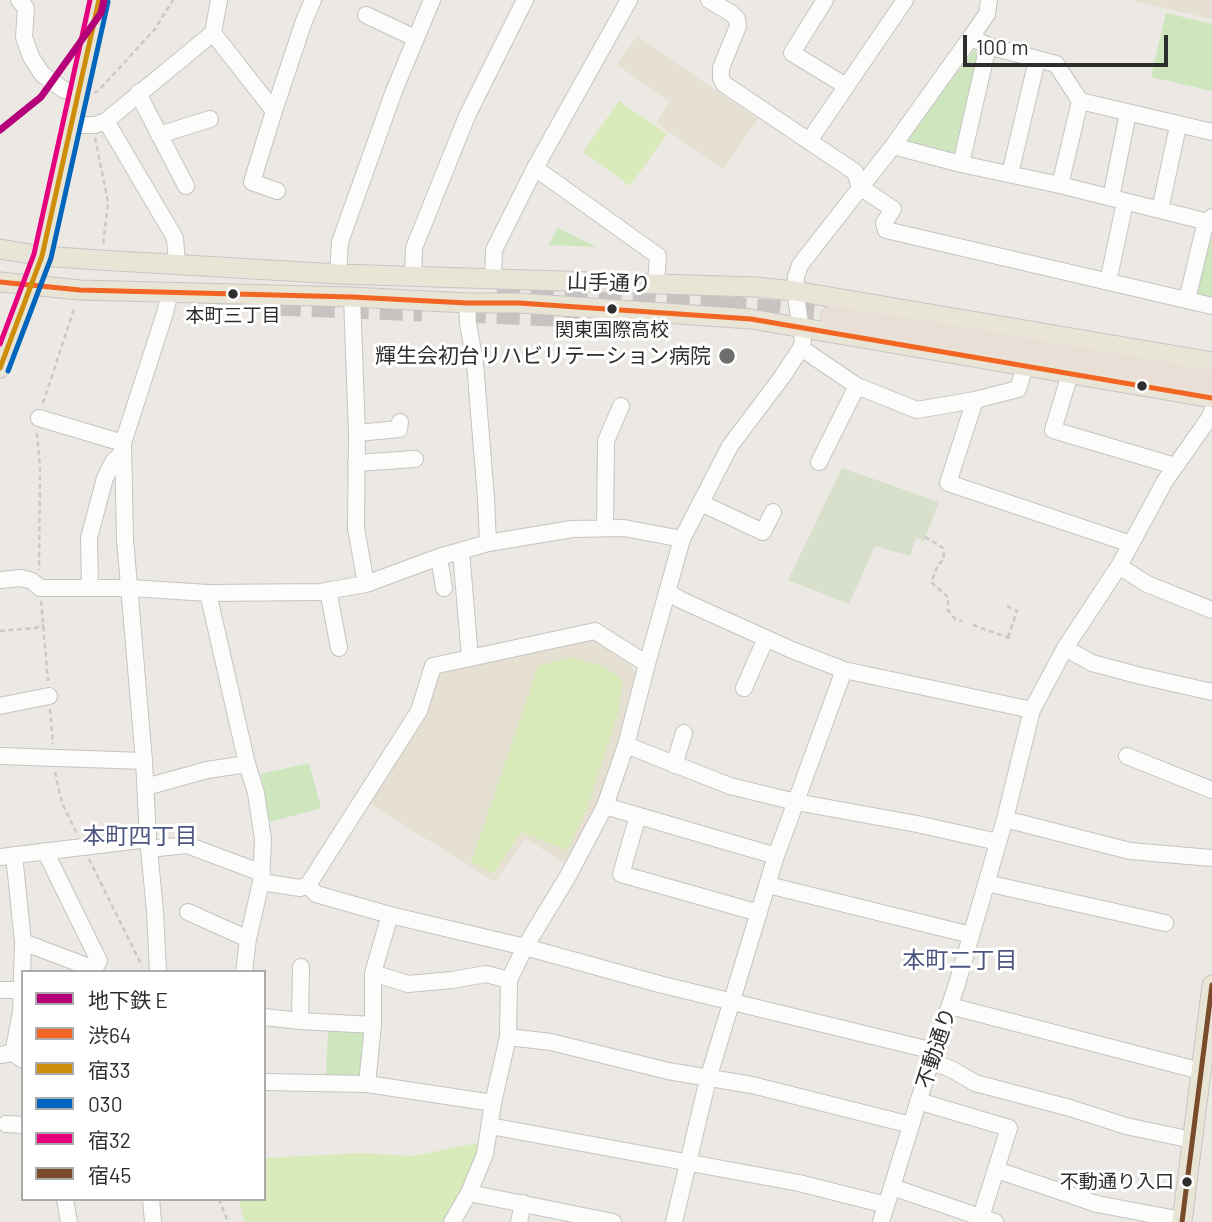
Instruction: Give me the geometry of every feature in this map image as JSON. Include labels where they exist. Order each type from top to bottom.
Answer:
[{"type":"highway","points":[[1212,373],[833,313],[1212,382]]},
{"type":"main road","points":[[0,368],[42,256],[79,125],[78,92],[99,0]]},
{"type":"main road","name":"山手通り","points":[[0,249],[42,256],[338,274],[755,287],[795,291],[1212,362]]},
{"type":"main road","name":"山手通り","points":[[0,282],[80,290],[519,303],[751,319],[1212,398]]},
{"type":"main road","points":[[1182,1221],[1212,985]]},
{"type":"street","points":[[19,0],[26,8],[24,37],[31,57],[42,74],[64,90],[78,92]]},
{"type":"street","points":[[79,125],[95,125],[106,121],[213,33],[219,0]]},
{"type":"street","points":[[277,191],[251,182],[313,0]]},
{"type":"street","points":[[338,274],[340,242],[394,91],[432,0]]},
{"type":"street","points":[[413,276],[414,248],[467,116],[525,0]]},
{"type":"street","points":[[493,278],[494,250],[535,168],[629,0]]},
{"type":"street","points":[[709,0],[737,19],[738,26],[722,68],[721,78],[724,85],[855,172],[860,187],[893,209],[884,223],[886,230],[1212,306]]},
{"type":"street","points":[[825,0],[792,53],[846,86]]},
{"type":"street","points":[[809,141],[905,0]]},
{"type":"street","points":[[452,1222],[482,1163],[508,1037],[509,980],[605,806],[626,745],[682,539],[730,446],[801,348],[803,341],[795,291],[800,265],[893,146],[971,37],[987,14],[989,0]]},
{"type":"street","points":[[366,15],[415,38]]},
{"type":"street","points":[[213,33],[274,111]]},
{"type":"street","points":[[971,37],[988,46],[1056,64],[1080,101],[1212,132]]},
{"type":"street","points":[[961,164],[988,46]]},
{"type":"street","points":[[1010,174],[1037,60]]},
{"type":"street","points":[[139,92],[186,186]]},
{"type":"street","points":[[1060,185],[1080,101]]},
{"type":"street","points":[[1108,282],[1128,113]]},
{"type":"street","points":[[159,135],[210,119]]},
{"type":"street","points":[[106,121],[175,238],[177,264]]},
{"type":"street","points":[[1160,210],[1178,125]]},
{"type":"street","points":[[893,146],[1211,221],[1204,229],[1187,300]]},
{"type":"street","points":[[535,168],[658,256],[656,284]]},
{"type":"street","points":[[90,587],[89,538],[105,478],[123,448],[170,292]]},
{"type":"street","points":[[352,297],[356,528],[366,584]]},
{"type":"street","points":[[467,303],[475,363],[488,543]]},
{"type":"street","points":[[801,348],[858,386],[917,410],[1018,389],[1025,366]]},
{"type":"street","points":[[1070,374],[1053,430],[1175,466]]},
{"type":"street","points":[[819,462],[858,386]]},
{"type":"street","points":[[975,400],[948,483],[1131,544]]},
{"type":"street","points":[[605,528],[606,441],[621,407]]},
{"type":"street","name":"不動通り","points":[[881,1222],[950,1006],[1005,820],[1032,710],[1065,648],[1119,566],[1165,481],[1212,411]]},
{"type":"street","points":[[38,418],[123,448]]},
{"type":"street","points":[[356,433],[399,429],[400,422]]},
{"type":"street","points":[[123,448],[125,539],[158,970]]},
{"type":"street","points":[[356,463],[415,458]]},
{"type":"street","points":[[701,503],[763,531],[773,512]]},
{"type":"street","points":[[0,580],[21,578],[32,581],[40,588],[130,588],[208,593],[328,590],[366,584],[439,557],[488,543],[572,529],[624,528],[682,539]]},
{"type":"street","points":[[461,551],[470,658]]},
{"type":"street","points":[[439,557],[444,587]]},
{"type":"street","points":[[1119,566],[1147,584],[1212,610]]},
{"type":"street","points":[[328,590],[339,648]]},
{"type":"street","points":[[667,592],[792,650],[844,670],[1032,710]]},
{"type":"street","points":[[208,593],[256,793],[263,839],[262,877],[248,939],[244,970]]},
{"type":"street","points":[[22,970],[23,942],[7,856],[82,846],[187,845],[262,877],[300,888],[308,885],[419,710],[433,666],[595,631],[646,664]]},
{"type":"street","points":[[744,688],[766,638]]},
{"type":"street","points":[[1065,648],[1092,663],[1212,692]]},
{"type":"street","points":[[674,1222],[708,1079],[776,856],[844,670]]},
{"type":"street","points":[[0,706],[49,696]]},
{"type":"street","points":[[674,765],[684,733]]},
{"type":"street","points":[[626,745],[730,786],[796,802],[998,842]]},
{"type":"street","points":[[0,756],[144,761]]},
{"type":"street","points":[[1127,756],[1212,790]]},
{"type":"street","points":[[146,788],[207,770],[247,764]]},
{"type":"street","points":[[605,806],[776,856]]},
{"type":"street","points":[[638,816],[621,874],[759,913]]},
{"type":"street","points":[[1005,820],[1129,851],[1212,858]]},
{"type":"street","points":[[23,942],[94,969],[99,961],[45,851]]},
{"type":"street","points":[[986,883],[1165,923]]},
{"type":"street","points":[[308,885],[316,894],[390,915],[525,947],[933,1056],[975,1083],[1126,1126],[1192,1140]]},
{"type":"street","points":[[768,885],[971,935]]},
{"type":"street","points":[[188,912],[248,939]]},
{"type":"street","points":[[368,1084],[373,1025],[373,973],[390,915]]},
{"type":"street","points":[[300,1021],[301,967]]},
{"type":"street","points":[[373,973],[408,984],[486,974],[509,980]]},
{"type":"street","points":[[0,990],[21,990]]},
{"type":"street","points":[[950,1006],[1201,1071]]},
{"type":"street","points":[[12,1056],[21,1012]]},
{"type":"street","points":[[266,1017],[373,1025]]},
{"type":"street","points":[[508,1037],[551,1042],[668,1071],[752,1085],[911,1125]]},
{"type":"street","points":[[266,1082],[368,1084],[493,1103]]},
{"type":"street","points":[[892,1187],[988,1220],[1009,1128],[918,1101]]},
{"type":"street","points":[[6,1124],[21,1125]]},
{"type":"street","points":[[490,1126],[799,1183],[886,1205]]},
{"type":"street","points":[[998,1170],[1097,1204],[1182,1221]]},
{"type":"street","points":[[469,1193],[613,1222]]},
{"type":"street","points":[[65,1201],[69,1222]]},
{"type":"street","points":[[151,1201],[153,1222]]},
{"type":"street","points":[[519,1222],[523,1203]]},
{"type":"path","points":[[78,92],[89,95],[98,91],[155,29],[173,0]]},
{"type":"path","points":[[79,125],[93,128],[108,202],[100,260]]},
{"type":"path","points":[[925,537],[943,548],[944,559],[938,565],[931,582],[948,597],[948,610],[962,621]]},
{"type":"path","points":[[40,588],[54,758]]},
{"type":"path","points":[[974,625],[1010,638],[1017,611],[1007,606]]},
{"type":"path","points":[[0,631],[44,625]]},
{"type":"path","points":[[55,777],[62,803],[144,970]]},
{"type":"path","points":[[220,1201],[228,1222]]},
{"type":"shaded area","points":[[1130,0],[1212,0],[1212,19]]},
{"type":"shaded area","points":[[637,36],[758,119],[723,169],[656,123],[670,102],[617,65]]},
{"type":"shaded area","points":[[593,639],[631,665],[637,677],[601,805],[568,866],[525,838],[495,882],[369,803],[439,669]]},
{"type":"green space","points":[[1166,13],[1212,24],[1212,91],[1151,77]]},
{"type":"green space","points":[[974,50],[980,53],[959,151],[955,155],[907,144],[906,140]]},
{"type":"green space","points":[[619,101],[667,134],[630,186],[583,152]]},
{"type":"green space","points":[[557,228],[597,247],[549,245]]},
{"type":"green space","points":[[1212,229],[1212,301],[1195,299]]},
{"type":"green space","points":[[842,468],[939,502],[924,541],[916,538],[910,556],[875,546],[849,604],[788,580]]},
{"type":"green space","points":[[571,657],[605,667],[623,680],[617,717],[587,809],[567,850],[521,832],[494,873],[471,863],[538,666]]},
{"type":"green space","points":[[309,763],[321,808],[270,822],[261,774]]},
{"type":"green space","points":[[328,1028],[370,1030],[364,1079],[326,1078]]},
{"type":"green space","points":[[481,1142],[470,1176],[444,1222],[244,1222],[239,1201],[266,1201],[266,1158],[361,1153],[414,1156]]},
{"type":"tunnel","points":[[497,288],[743,300]]},
{"type":"tunnel","points":[[278,304],[422,310]]},
{"type":"tunnel","points":[[723,308],[832,317]]},
{"type":"tunnel","points":[[463,311],[579,316]]},
{"type":"metro line","name":"E","points":[[0,130],[41,97],[101,13],[104,0]]},
{"type":"transit line","name":"宿32","points":[[0,344],[34,254],[90,0]]},
{"type":"transit line","name":"宿33","points":[[0,368],[42,256],[99,0]]},
{"type":"transit line","name":"030","points":[[8,371],[51,258],[108,2]]},
{"type":"transit line","name":"渋64","points":[[0,282],[80,290],[519,303],[751,319],[1212,398]]},
{"type":"transit line","name":"宿45","points":[[1182,1222],[1212,985]]},
{"type":"place","name":"本町三丁目","points":[[233,294]]},
{"type":"place","name":"関東国際高校","points":[[612,309]]},
{"type":"place","name":"輝生会初台リハビリテーション病院","points":[[727,356]]},
{"type":"place","name":"不動通り入口","points":[[1187,1182]]},
{"type":"district","name":"本町四丁目","points":[[140,836]]},
{"type":"district","name":"本町二丁目","points":[[960,960]]}]
